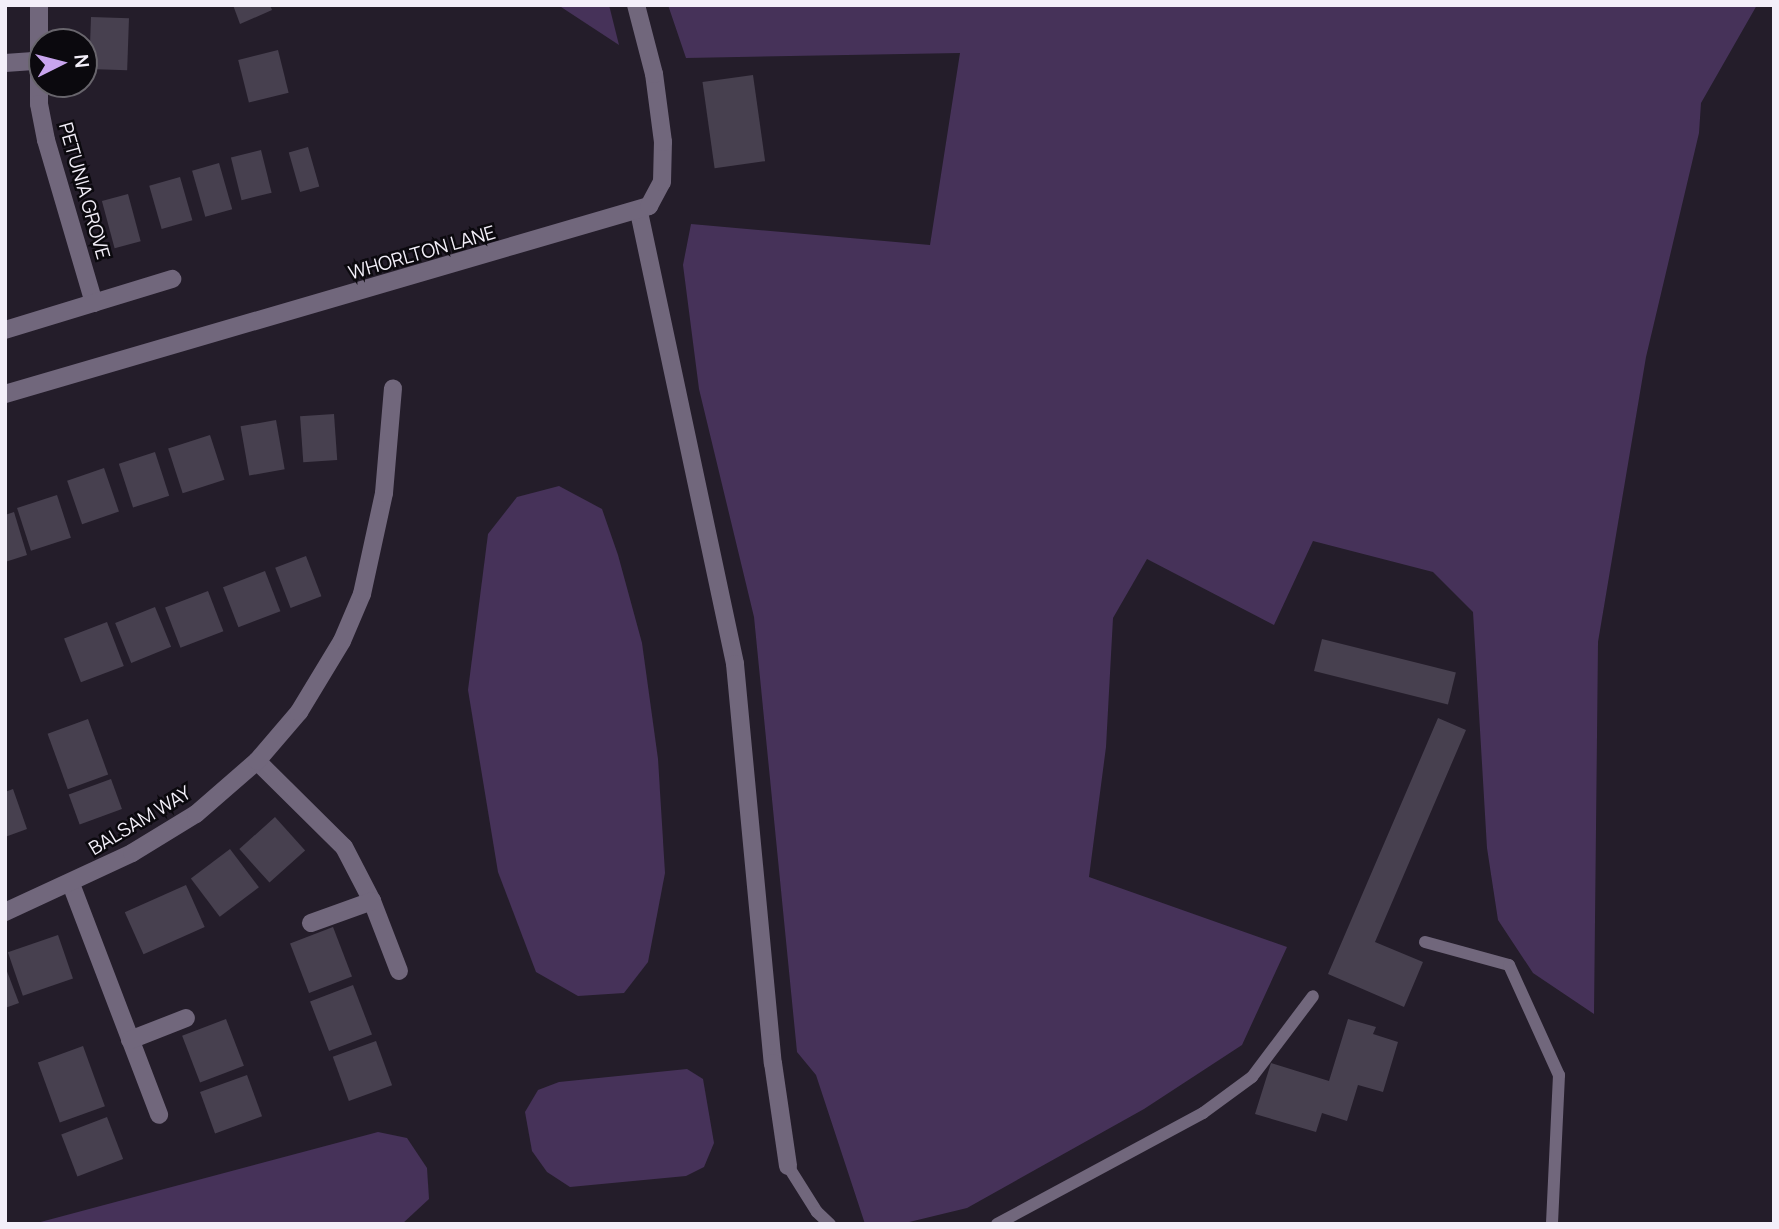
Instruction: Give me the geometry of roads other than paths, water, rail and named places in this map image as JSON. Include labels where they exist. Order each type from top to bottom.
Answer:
[{"type":"street","name":"PETUNIA GROVE","points":[[38,28],[39,5]]},
{"type":"street","points":[[636,5],[654,74],[663,142],[659,191],[639,212],[735,664],[773,1063],[788,1166]]},
{"type":"street","points":[[5,63],[28,62]]},
{"type":"street","name":"PETUNIA GROVE","points":[[41,98],[46,140],[94,303]]},
{"type":"street","name":"WHORLTON LANE","points":[[5,394],[639,212]]},
{"type":"street","points":[[5,330],[172,279]]},
{"type":"street","name":"BALSAM WAY","points":[[5,912],[71,884],[186,821],[257,761],[322,677],[362,594],[384,493],[393,388]]},
{"type":"street","points":[[257,761],[328,826],[372,901],[399,971]]},
{"type":"street","points":[[71,884],[159,1115]]},
{"type":"street","points":[[311,923],[372,901]]},
{"type":"street","points":[[130,1040],[186,1018]]},
{"type":"lane","points":[[1425,942],[1509,965],[1559,1075],[1552,1224]]},
{"type":"lane","points":[[996,1224],[1203,1113],[1252,1077],[1313,996]]},
{"type":"lane","points":[[788,1166],[817,1212],[830,1224]]}]
